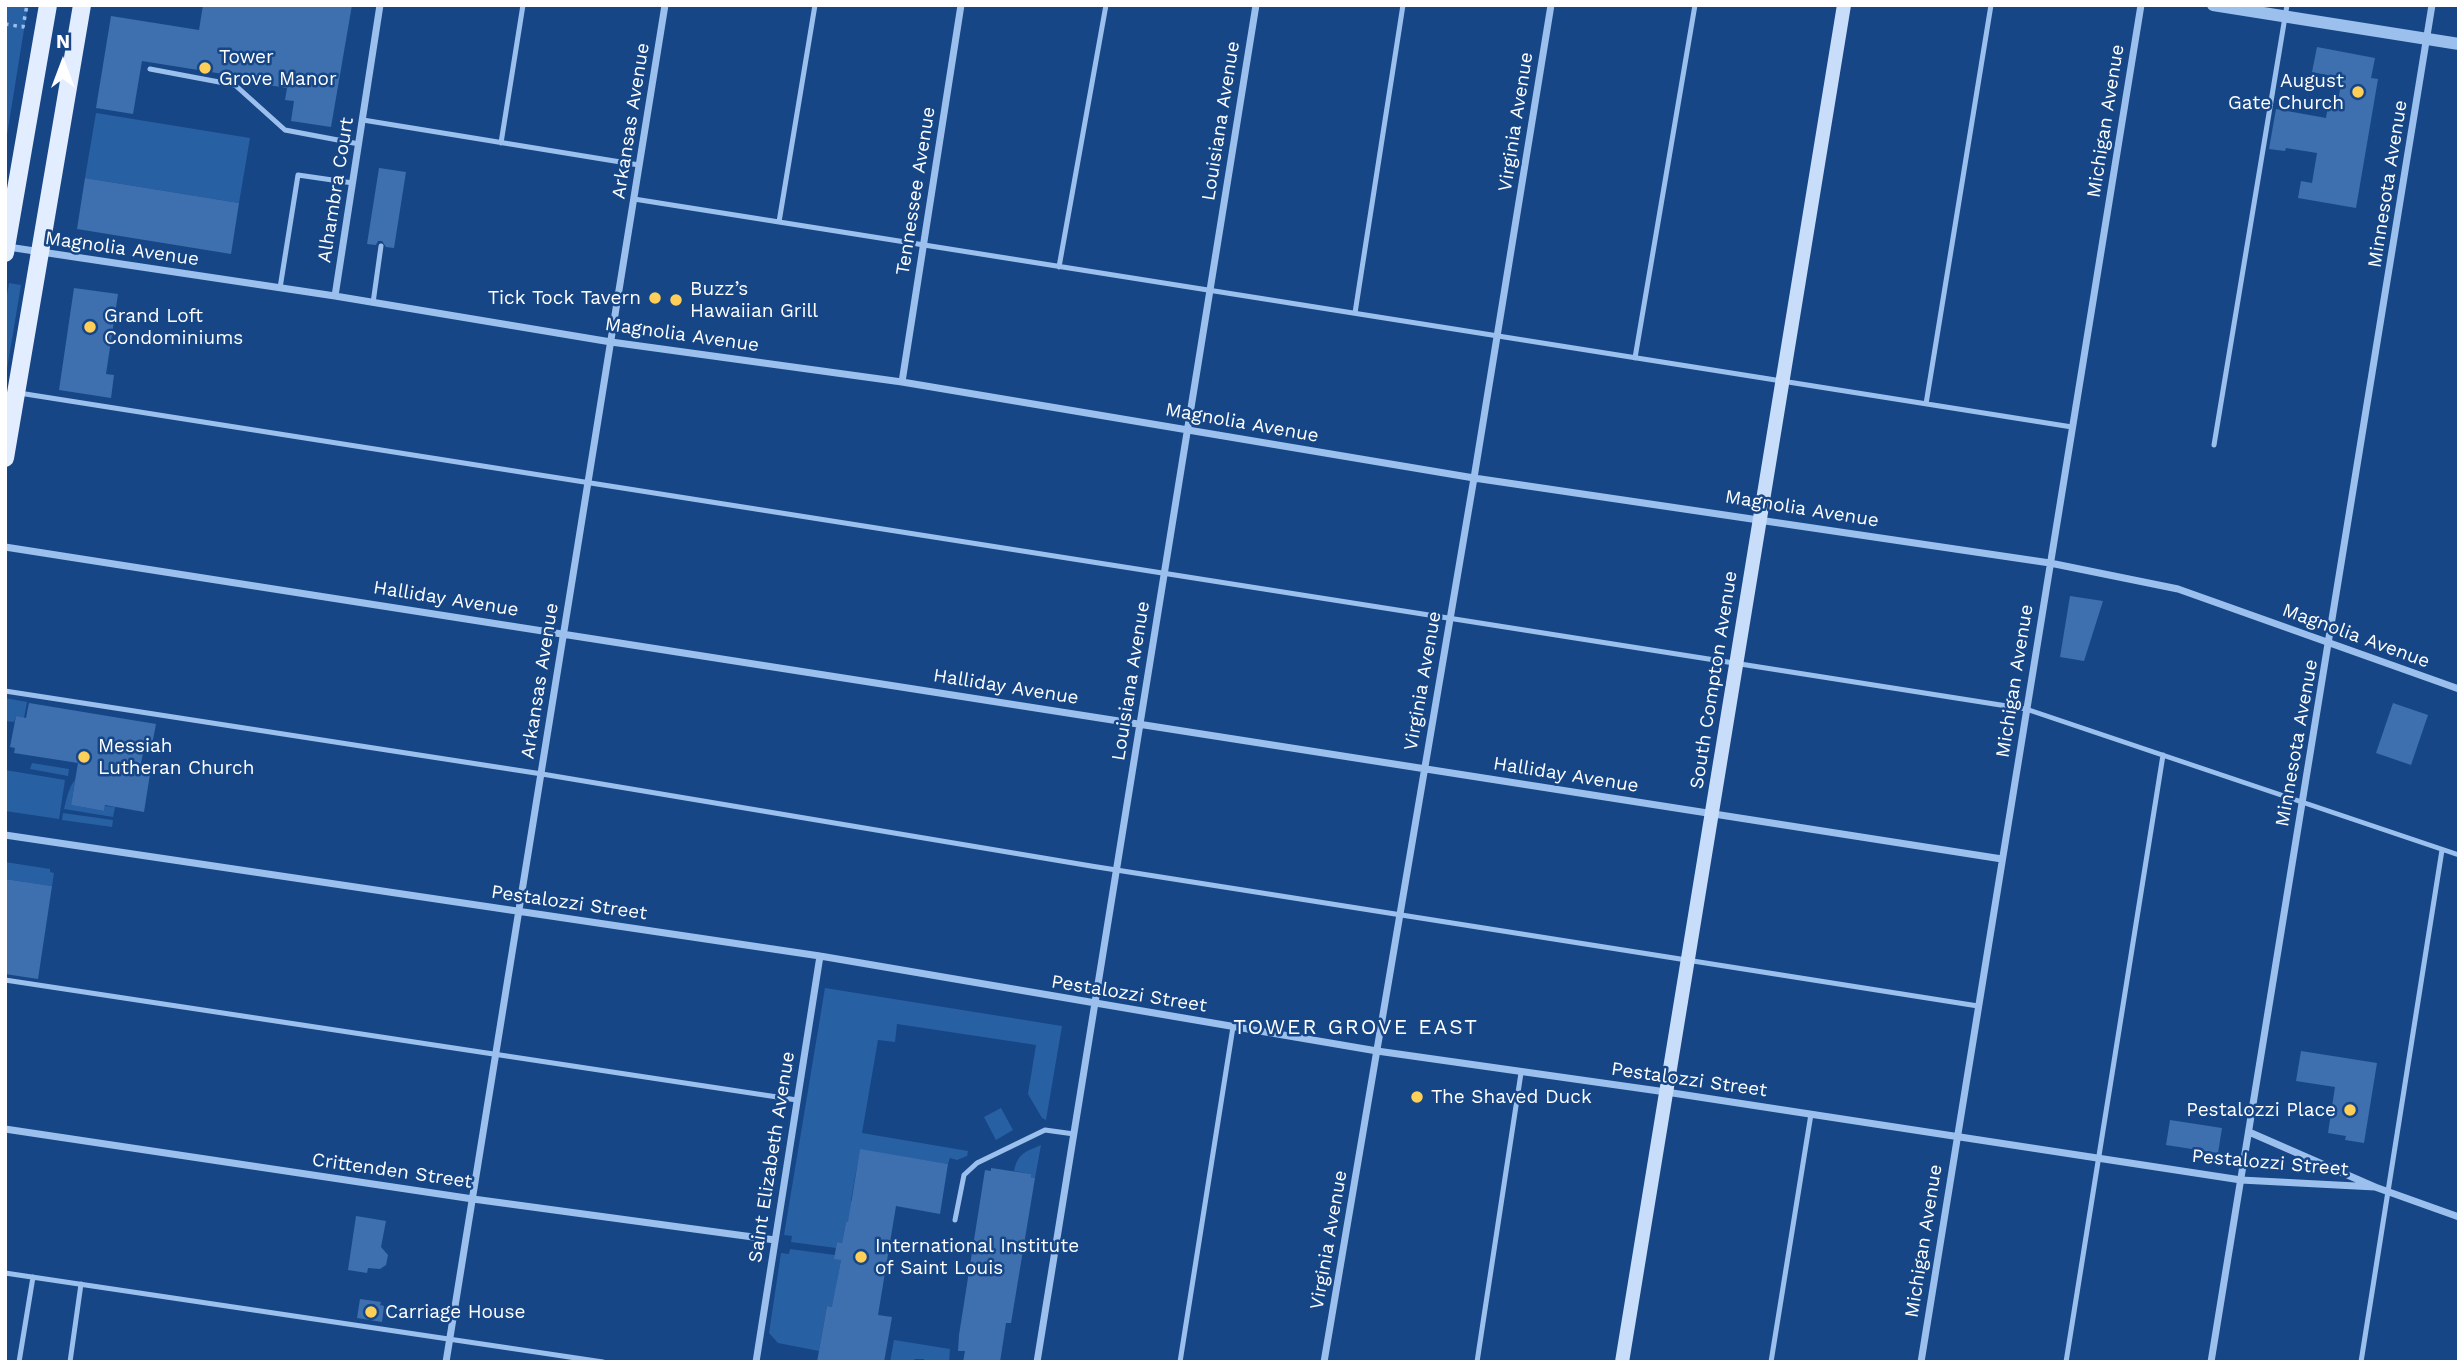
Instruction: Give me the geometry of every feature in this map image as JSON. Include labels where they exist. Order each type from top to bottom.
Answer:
[{"type":"main road","points":[[6,250],[48,5]]},
{"type":"main road","points":[[5,458],[82,5]]},
{"type":"main road","name":"South Compton Avenue","points":[[1622,1362],[1844,5]]},
{"type":"street","name":"Alhambra Court","points":[[335,296],[380,5]]},
{"type":"street","name":"Arkansas Avenue","points":[[446,1362],[665,5]]},
{"type":"street","name":"Tennessee Avenue","points":[[902,382],[961,5]]},
{"type":"street","name":"Louisiana Avenue","points":[[1037,1362],[1255,5]]},
{"type":"street","name":"Virginia Avenue","points":[[1324,1362],[1401,915],[1551,5]]},
{"type":"street","name":"Michigan Avenue","points":[[1920,1362],[2141,5]]},
{"type":"street","points":[[2213,5],[2286,11],[2459,44]]},
{"type":"street","name":"Minnesota Avenue","points":[[2211,1362],[2432,5]]},
{"type":"street","name":"Magnolia Avenue","points":[[6,250],[335,296],[611,342],[902,382],[1474,478],[2050,563],[2178,589],[2459,689]]},
{"type":"street","name":"Halliday Avenue","points":[[5,547],[2002,859]]},
{"type":"street","name":"Pestalozzi Street","points":[[5,835],[820,956],[1377,1051],[1666,1092],[2098,1159],[2241,1180],[2375,1187]]},
{"type":"street","name":"Saint Elizabeth Avenue","points":[[756,1362],[820,956]]},
{"type":"street","name":"Crittenden Street","points":[[5,1129],[472,1199],[775,1240]]},
{"type":"street","name":"Pestalozzi Street","points":[[2249,1132],[2375,1187],[2459,1217]]},
{"type":"lane","points":[[501,143],[523,5]]},
{"type":"lane","points":[[779,222],[815,5]]},
{"type":"lane","points":[[1059,267],[1106,5]]},
{"type":"lane","points":[[1355,313],[1403,5]]},
{"type":"lane","points":[[1635,358],[1695,5]]},
{"type":"lane","points":[[1926,404],[1991,5]]},
{"type":"lane","points":[[2214,445],[2286,11]]},
{"type":"lane","points":[[150,69],[235,85],[285,130],[359,144]]},
{"type":"lane","points":[[363,120],[639,165]]},
{"type":"lane","points":[[280,288],[298,175],[353,183]]},
{"type":"lane","points":[[634,199],[2072,427]]},
{"type":"lane","points":[[373,303],[381,246]]},
{"type":"lane","points":[[16,393],[2026,709],[2459,855]]},
{"type":"lane","points":[[5,691],[542,774],[1116,870],[1688,958],[1978,1006]]},
{"type":"lane","points":[[2066,1362],[2163,755]]},
{"type":"lane","points":[[2361,1362],[2442,850]]},
{"type":"lane","points":[[5,980],[797,1100]]},
{"type":"lane","points":[[1180,1362],[1233,1027]]},
{"type":"lane","points":[[1477,1362],[1521,1073]]},
{"type":"lane","points":[[1771,1362],[1811,1114]]},
{"type":"lane","points":[[955,1220],[964,1175],[977,1163],[1045,1130],[1074,1134]]},
{"type":"lane","points":[[5,1273],[603,1362]]},
{"type":"lane","points":[[19,1362],[33,1277]]},
{"type":"lane","points":[[70,1362],[81,1284]]},
{"type":"path","points":[[5,23],[23,27],[27,5]]},
{"type":"shaded area","points":[[5,5],[28,5],[5,147]]},
{"type":"shaded area","points":[[96,113],[250,138],[239,203],[85,178]]},
{"type":"shaded area","points":[[9,283],[21,285],[5,381],[5,308]]},
{"type":"shaded area","points":[[5,698],[27,702],[24,718],[16,716],[14,722],[5,721]]},
{"type":"shaded area","points":[[32,763],[69,769],[68,776],[30,769]]},
{"type":"shaded area","points":[[5,770],[65,780],[59,819],[5,811]]},
{"type":"shaded area","points":[[75,780],[71,805],[104,811],[105,806],[115,807],[113,817],[64,809]]},
{"type":"shaded area","points":[[63,813],[113,820],[112,827],[62,820]]},
{"type":"shaded area","points":[[5,862],[50,869],[50,872],[54,873],[52,886],[5,879]]},
{"type":"shaded area","points":[[825,988],[1062,1026],[1046,1120],[1042,1118],[1028,1094],[1036,1045],[897,1024],[895,1042],[878,1040],[862,1133],[968,1151],[967,1156],[957,1160],[950,1158],[948,1164],[860,1150],[851,1200],[861,1224],[846,1222],[842,1243],[837,1242],[836,1248],[791,1242],[792,1236],[784,1235]]},
{"type":"shaded area","points":[[1001,1108],[1013,1130],[996,1140],[984,1117]]},
{"type":"shaded area","points":[[1041,1145],[1035,1178],[1031,1178],[1031,1174],[1014,1171],[1023,1154]]},
{"type":"shaded area","points":[[790,1249],[835,1255],[841,1260],[837,1282],[852,1284],[848,1310],[827,1306],[819,1351],[778,1343],[769,1333],[781,1253],[789,1254]]},
{"type":"shaded area","points":[[894,1340],[950,1349],[949,1362],[915,1359],[910,1362],[890,1362]]},
{"type":"building","points":[[203,5],[352,5],[331,127],[291,121],[294,101],[285,100],[287,88],[242,81],[242,77],[142,61],[133,114],[96,108],[111,16],[199,30]]},
{"type":"building","name":"August Gate Church","points":[[2317,47],[2375,58],[2371,78],[2378,79],[2356,208],[2298,198],[2301,181],[2312,183],[2317,153],[2286,148],[2285,151],[2269,149],[2276,109],[2326,118],[2328,105],[2337,107],[2342,78],[2312,72]]},
{"type":"building","points":[[379,168],[406,172],[394,248],[386,247],[382,241],[378,241],[376,245],[367,244]]},
{"type":"building","points":[[85,178],[239,203],[231,254],[77,229]]},
{"type":"building","name":"Grand Loft Condominiums","points":[[74,288],[118,294],[106,374],[114,375],[111,398],[59,390]]},
{"type":"building","points":[[2070,596],[2103,601],[2084,661],[2060,657]]},
{"type":"building","name":"Messiah Lutheran Church","points":[[29,703],[156,724],[152,745],[145,744],[139,772],[150,774],[144,812],[105,805],[104,811],[71,805],[78,763],[14,753],[15,748],[10,747],[16,716],[26,718]]},
{"type":"building","points":[[2393,703],[2428,715],[2411,765],[2376,753]]},
{"type":"building","points":[[5,879],[52,886],[38,979],[5,974]]},
{"type":"building","name":"Pestalozzi Place","points":[[2301,1051],[2377,1063],[2364,1143],[2345,1140],[2346,1136],[2328,1133],[2335,1087],[2296,1081]]},
{"type":"building","points":[[2170,1120],[2222,1128],[2218,1153],[2166,1145]]},
{"type":"building","name":"International Institute of Saint Louis","points":[[860,1149],[948,1164],[940,1214],[896,1206],[878,1315],[892,1317],[884,1362],[817,1362],[827,1306],[832,1307],[841,1260],[834,1259],[837,1242],[842,1243],[848,1222]]},
{"type":"building","name":"International Institute of Saint Louis","points":[[991,1168],[1031,1174],[1031,1178],[1035,1178],[1011,1323],[1006,1323],[1000,1362],[963,1362],[965,1351],[958,1351],[959,1335],[985,1170],[991,1171]]},
{"type":"building","points":[[356,1216],[386,1221],[381,1247],[388,1255],[386,1265],[380,1269],[368,1268],[367,1273],[348,1270]]},
{"type":"building","name":"Carriage House","points":[[360,1299],[381,1302],[380,1305],[384,1306],[382,1322],[357,1318]]},
{"type":"place","name":"Tower Grove Manor","points":[[205,68]]},
{"type":"place","name":"August Gate Church","points":[[2358,92]]},
{"type":"place","name":"Tick Tock Tavern","points":[[655,298]]},
{"type":"place","name":"Buzz’s Hawaiian Grill","points":[[676,300]]},
{"type":"place","name":"Grand Loft Condominiums","points":[[90,327]]},
{"type":"place","name":"Messiah Lutheran Church","points":[[84,757]]},
{"type":"place","name":"The Shaved Duck","points":[[1417,1097]]},
{"type":"place","name":"Pestalozzi Place","points":[[2350,1110]]},
{"type":"place","name":"International Institute of Saint Louis","points":[[861,1257]]},
{"type":"place","name":"Carriage House","points":[[371,1312]]},
{"type":"district","name":"TOWER GROVE EAST","points":[[1356,1028]]}]
